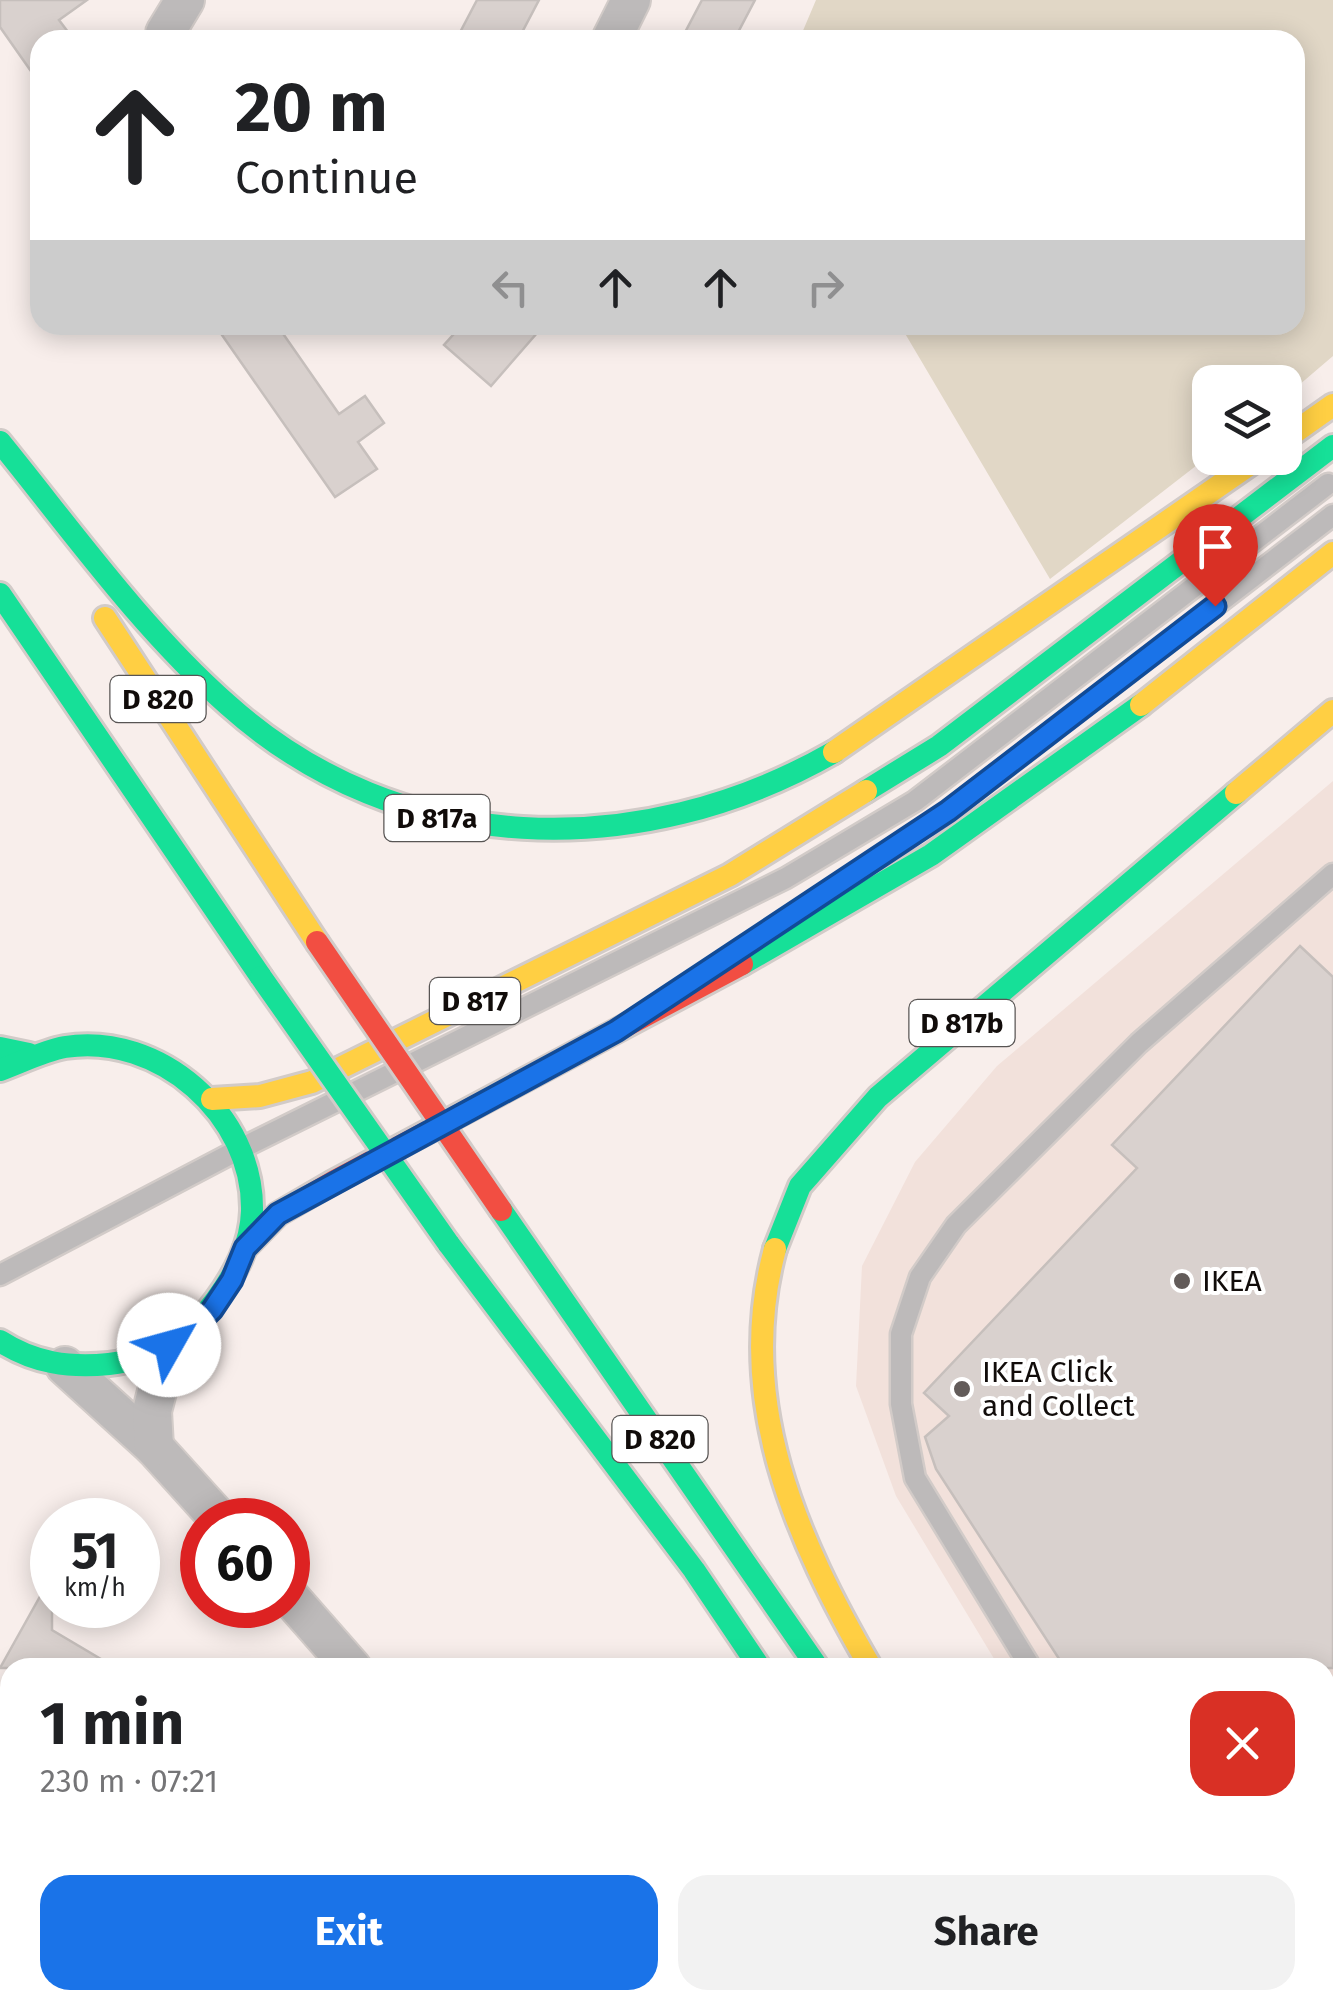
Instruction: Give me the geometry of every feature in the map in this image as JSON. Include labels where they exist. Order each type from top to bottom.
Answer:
[{"type":"main road","points":[[1302,427],[1333,405]]},
{"type":"main road","name":"D 817a","points":[[0,442],[174,654],[257,729],[312,767],[362,793],[438,819],[512,830],[610,828],[712,808],[794,775],[860,737],[1234,475]]},
{"type":"main road","name":"D 817","points":[[212,1099],[260,1096],[312,1082],[730,875],[939,746],[1333,446]]},
{"type":"main road","name":"D 820","points":[[0,456],[316,942],[811,1658]]},
{"type":"main road","points":[[245,1248],[278,1214],[824,920],[931,856],[1115,726],[1333,553]]},
{"type":"main road","name":"D 820","points":[[0,594],[448,1243],[694,1570],[753,1658]]},
{"type":"main road","points":[[0,607],[66,691]]},
{"type":"main road","name":"D 817b","points":[[865,1658],[823,1588],[787,1500],[766,1433],[760,1317],[775,1247],[803,1180],[898,1077],[1333,711]]},
{"type":"main road","points":[[0,1070],[29,1054],[78,1043],[128,1048],[174,1067],[212,1099],[240,1149],[247,1170],[251,1209],[245,1248],[232,1280],[212,1310],[169,1345],[130,1361],[65,1366],[3,1346]]},
{"type":"main road","points":[[0,1048],[29,1054]]},
{"type":"street","points":[[167,30],[185,0]]},
{"type":"street","points":[[616,30],[631,0]]},
{"type":"street","points":[[154,1447],[152,1410],[169,1345]]},
{"type":"street","points":[[65,1366],[154,1447],[200,1498]]},
{"type":"street","points":[[310,1620],[343,1658]]},
{"type":"lane","points":[[0,1274],[240,1149],[786,878],[914,801],[1333,479]]},
{"type":"lane","points":[[932,822],[1333,515]]},
{"type":"lane","points":[[1025,1658],[915,1478],[901,1404],[901,1334],[920,1276],[956,1225],[1139,1043],[1333,874]]},
{"type":"lane","points":[[616,1031],[849,877]]},
{"type":"shaded area","points":[[816,0],[1333,0],[1333,356],[1302,382],[1302,365],[1192,365],[1192,469],[1050,579],[906,335],[1305,335],[1305,30],[803,30]]},
{"type":"shaded area","name":"IKEA","points":[[1333,781],[1333,1658],[994,1658],[896,1496],[856,1386],[862,1266],[915,1162],[997,1066]]},
{"type":"building","points":[[0,0],[87,0],[59,20],[66,30],[30,30],[30,70],[0,27]]},
{"type":"building","points":[[477,0],[539,0],[523,30],[461,30]]},
{"type":"building","points":[[702,0],[755,0],[739,30],[686,30]]},
{"type":"building","points":[[222,335],[284,335],[339,414],[365,396],[384,423],[358,442],[377,469],[335,497]]},
{"type":"building","points":[[453,335],[535,335],[491,386],[444,345]]},
{"type":"building","name":"IKEA","points":[[1300,946],[1333,977],[1333,1658],[1059,1658],[936,1469],[925,1437],[949,1416],[924,1393],[1137,1168],[1112,1145]]},
{"type":"building","points":[[30,1614],[30,1628],[52,1628],[99,1658],[6,1658]]},
{"type":"traffic: fast","points":[[0,442],[109,578],[196,675],[295,756],[368,793],[444,817],[523,828],[602,827],[682,813],[759,788],[834,752]]},
{"type":"traffic: fast","points":[[866,791],[939,746],[1333,446]]},
{"type":"traffic: fast","points":[[0,594],[261,977]]},
{"type":"traffic: fast","points":[[742,964],[931,855],[1141,705]]},
{"type":"traffic: fast","points":[[775,1249],[800,1186],[878,1097],[1236,793]]},
{"type":"traffic: fast","points":[[261,977],[448,1243]]},
{"type":"traffic: fast","points":[[0,1070],[65,1047],[100,1046],[134,1053],[166,1067],[194,1087],[218,1113],[237,1143],[248,1176],[252,1211],[245,1247],[223,1290],[195,1325],[170,1344],[125,1361],[80,1365],[39,1359],[0,1341]]},
{"type":"traffic: fast","points":[[0,1048],[29,1054]]},
{"type":"traffic: fast","points":[[501,1210],[811,1658]]},
{"type":"traffic: fast","points":[[448,1243],[694,1570],[753,1658]]},
{"type":"traffic: slow","points":[[1302,427],[1333,405]]},
{"type":"traffic: slow","points":[[834,752],[1234,475]]},
{"type":"traffic: slow","points":[[1141,705],[1333,553]]},
{"type":"traffic: slow","points":[[105,618],[317,942]]},
{"type":"traffic: slow","points":[[1236,793],[1333,711]]},
{"type":"traffic: slow","points":[[212,1099],[260,1096],[312,1082],[730,875],[866,791]]},
{"type":"traffic: slow","points":[[775,1249],[764,1305],[762,1360],[768,1414],[797,1519],[865,1658]]},
{"type":"traffic: jam","points":[[317,942],[501,1210]]},
{"type":"traffic: jam","points":[[245,1248],[278,1214],[333,1182],[742,964]]},
{"type":"place","name":"IKEA","points":[[1182,1281]]},
{"type":"place","name":"IKEA Click and Collect","points":[[962,1389]]},
{"type":"route","points":[[169,1345],[212,1310],[232,1280],[245,1248],[278,1214],[616,1031],[948,811],[1215,606]]}]
